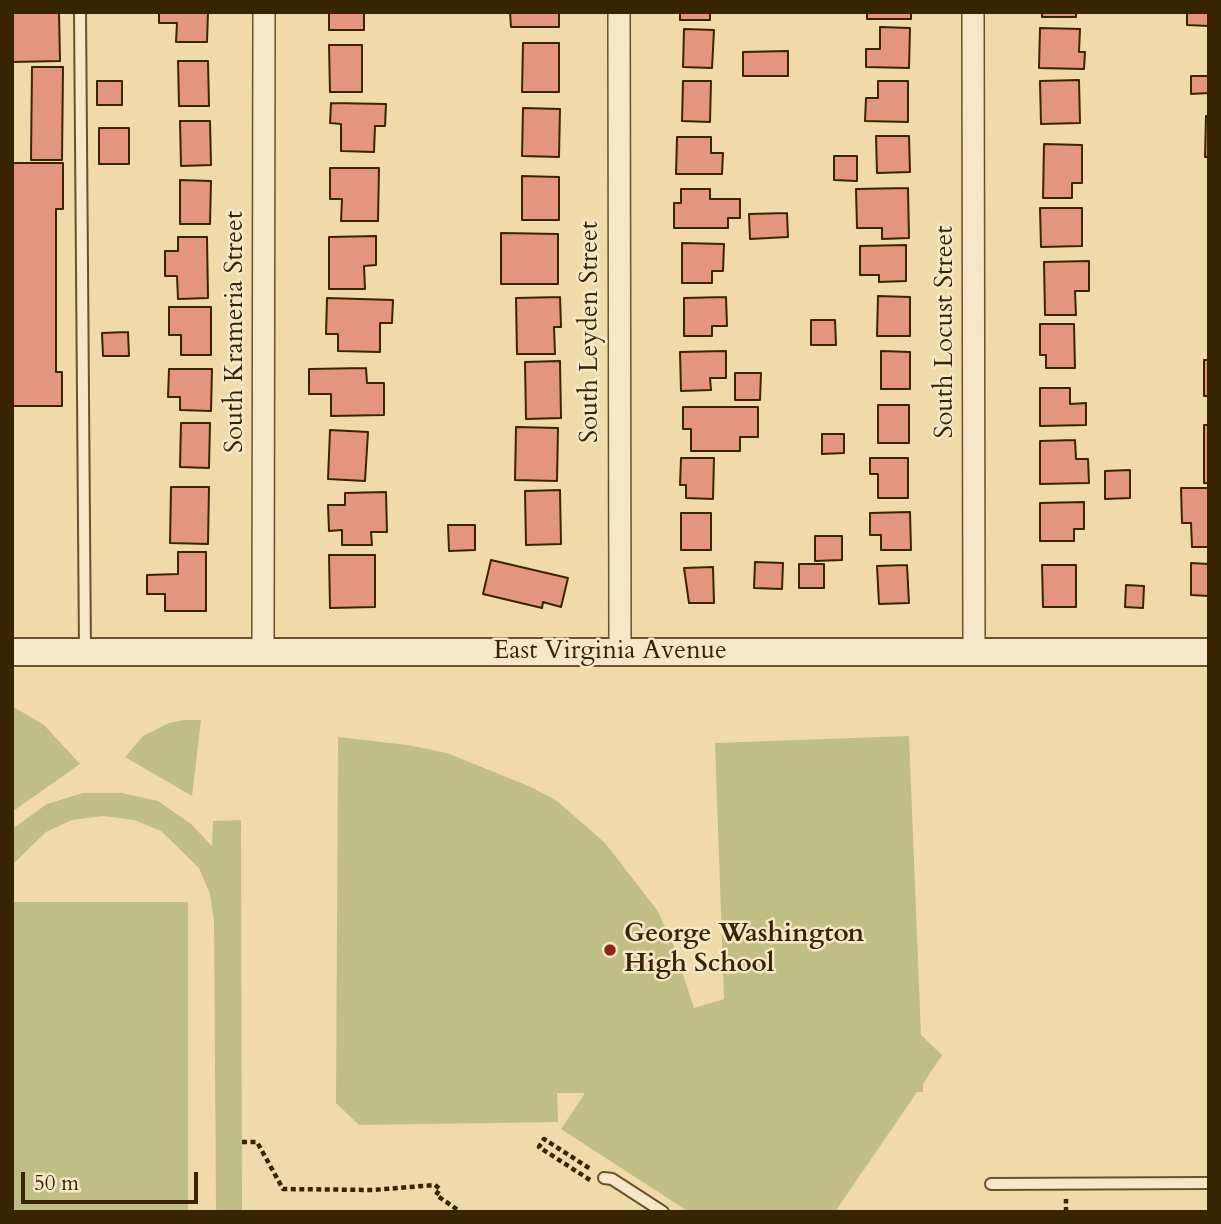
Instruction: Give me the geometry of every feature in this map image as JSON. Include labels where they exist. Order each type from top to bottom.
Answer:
[{"type":"street","name":"South Krameria Street","points":[[263,653],[264,12]]},
{"type":"street","name":"South Leyden Street","points":[[619,12],[620,652]]},
{"type":"street","name":"South Locust Street","points":[[973,12],[974,652]]},
{"type":"street","name":"East Virginia Avenue","points":[[12,652],[1209,652]]},
{"type":"lane","points":[[80,12],[85,652]]},
{"type":"lane","points":[[604,1178],[612,1179],[663,1212]]},
{"type":"lane","points":[[990,1184],[1209,1184]]},
{"type":"path","points":[[592,1182],[539,1147],[544,1139],[604,1178]]},
{"type":"path","points":[[242,1142],[257,1142],[283,1189],[373,1191],[435,1185],[440,1189],[436,1195],[461,1212]]},
{"type":"shaded area","points":[[12,706],[44,725],[80,764],[12,812]]},
{"type":"shaded area","points":[[201,720],[192,796],[125,757],[143,736],[169,723]]},
{"type":"shaded area","points":[[909,736],[921,1035],[942,1055],[923,1084],[923,1092],[917,1092],[835,1212],[689,1212],[561,1129],[585,1093],[557,1093],[558,1122],[359,1125],[336,1103],[338,737],[408,745],[447,753],[531,787],[557,801],[605,843],[657,910],[672,941],[694,1008],[724,999],[715,743]]},
{"type":"shaded area","points":[[83,793],[122,793],[158,801],[191,824],[212,846],[213,821],[241,820],[242,1212],[216,1212],[214,921],[210,894],[199,868],[161,831],[134,820],[103,816],[72,820],[46,832],[12,865],[12,829],[47,804]]},
{"type":"shaded area","points":[[13,902],[188,902],[188,1212],[13,1212]]},
{"type":"building","points":[[12,12],[59,12],[60,61],[12,62]]},
{"type":"building","points":[[159,12],[208,12],[207,42],[176,42],[177,23],[159,23]]},
{"type":"building","points":[[329,12],[364,12],[364,30],[329,30]]},
{"type":"building","points":[[510,12],[559,12],[559,27],[511,27]]},
{"type":"building","points":[[680,12],[710,12],[710,20],[680,20]]},
{"type":"building","points":[[867,12],[911,12],[911,19],[867,19]]},
{"type":"building","points":[[1042,12],[1076,12],[1076,17],[1042,17]]},
{"type":"building","points":[[1187,12],[1209,12],[1209,26],[1187,25]]},
{"type":"building","points":[[880,27],[910,28],[909,68],[866,67],[866,49],[880,49]]},
{"type":"building","points":[[1040,28],[1080,29],[1079,52],[1085,52],[1084,69],[1039,68]]},
{"type":"building","points":[[684,29],[714,30],[712,68],[683,67]]},
{"type":"building","points":[[523,43],[559,43],[559,92],[522,92]]},
{"type":"building","points":[[329,45],[362,45],[362,92],[330,92]]},
{"type":"building","points":[[788,51],[788,76],[743,76],[743,52]]},
{"type":"building","points":[[178,61],[208,61],[209,106],[179,106]]},
{"type":"building","points":[[32,67],[63,67],[62,160],[31,160]]},
{"type":"building","points":[[1191,76],[1209,76],[1209,93],[1191,94]]},
{"type":"building","points":[[1079,80],[1080,123],[1041,124],[1040,81]]},
{"type":"building","points":[[97,81],[122,81],[122,105],[97,105]]},
{"type":"building","points":[[683,81],[711,81],[710,122],[682,121]]},
{"type":"building","points":[[878,81],[908,81],[908,122],[865,121],[866,98],[878,98]]},
{"type":"building","points":[[331,103],[386,104],[385,126],[375,126],[374,152],[341,151],[341,124],[330,123]]},
{"type":"building","points":[[523,108],[560,109],[559,157],[522,156]]},
{"type":"building","points":[[1206,116],[1209,116],[1209,157],[1205,157]]},
{"type":"building","points":[[180,121],[210,121],[211,165],[181,166]]},
{"type":"building","points":[[99,128],[129,128],[129,164],[99,164]]},
{"type":"building","points":[[876,136],[909,136],[910,172],[877,173]]},
{"type":"building","points":[[677,137],[711,137],[711,153],[723,153],[722,174],[676,174]]},
{"type":"building","points":[[1044,144],[1082,145],[1082,183],[1072,183],[1072,198],[1043,198]]},
{"type":"building","points":[[834,156],[857,156],[857,181],[834,180]]},
{"type":"building","points":[[12,163],[63,163],[63,209],[56,209],[56,372],[62,372],[62,406],[12,406]]},
{"type":"building","points":[[330,168],[379,168],[378,221],[341,221],[342,199],[330,199]]},
{"type":"building","points":[[522,176],[559,177],[559,220],[522,220]]},
{"type":"building","points":[[180,180],[211,181],[210,224],[180,224]]},
{"type":"building","points":[[908,188],[909,238],[882,239],[882,228],[857,228],[856,189]]},
{"type":"building","points":[[681,189],[710,189],[710,199],[740,199],[740,218],[728,218],[728,228],[674,228],[674,203],[681,203]]},
{"type":"building","points":[[1040,208],[1082,208],[1082,246],[1041,247]]},
{"type":"building","points":[[787,213],[788,237],[750,239],[749,214]]},
{"type":"building","points":[[501,233],[558,234],[558,284],[501,284]]},
{"type":"building","points":[[376,236],[376,265],[364,266],[365,289],[329,289],[329,237]]},
{"type":"building","points":[[178,237],[207,237],[208,298],[178,299],[177,276],[165,276],[165,251],[178,251]]},
{"type":"building","points":[[682,243],[724,244],[723,271],[712,271],[712,283],[682,283]]},
{"type":"building","points":[[906,245],[906,281],[879,282],[879,275],[860,275],[860,246]]},
{"type":"building","points":[[1089,261],[1089,291],[1075,291],[1076,315],[1045,315],[1044,262]]},
{"type":"building","points":[[878,296],[910,297],[910,336],[877,336]]},
{"type":"building","points":[[560,297],[561,327],[554,327],[555,354],[517,354],[516,298]]},
{"type":"building","points":[[726,297],[727,326],[712,326],[712,336],[684,336],[684,298]]},
{"type":"building","points":[[327,298],[393,300],[392,323],[380,323],[380,352],[338,351],[338,334],[326,334]]},
{"type":"building","points":[[169,307],[211,307],[211,355],[181,355],[181,335],[169,335]]},
{"type":"building","points":[[811,320],[835,320],[836,345],[811,345]]},
{"type":"building","points":[[1040,324],[1074,324],[1075,368],[1046,368],[1046,355],[1040,355]]},
{"type":"building","points":[[128,332],[129,356],[103,356],[102,333]]},
{"type":"building","points":[[726,351],[726,378],[710,378],[711,390],[681,391],[680,352]]},
{"type":"building","points":[[881,351],[910,352],[910,389],[881,389]]},
{"type":"building","points":[[1204,360],[1209,360],[1209,396],[1204,396]]},
{"type":"building","points":[[560,361],[561,418],[526,419],[525,362]]},
{"type":"building","points":[[366,368],[367,383],[384,383],[384,415],[331,416],[331,394],[309,394],[309,369]]},
{"type":"building","points":[[169,369],[212,369],[211,411],[180,410],[180,397],[168,397]]},
{"type":"building","points":[[735,373],[761,373],[760,400],[735,400]]},
{"type":"building","points":[[1040,388],[1070,388],[1070,404],[1086,403],[1086,425],[1040,426]]},
{"type":"building","points":[[878,405],[909,405],[909,443],[878,443]]},
{"type":"building","points":[[683,407],[758,407],[758,437],[740,437],[740,451],[691,451],[691,429],[683,429]]},
{"type":"building","points":[[181,423],[210,423],[209,468],[180,467]]},
{"type":"building","points":[[1204,425],[1209,425],[1209,483],[1204,483]]},
{"type":"building","points":[[516,427],[558,428],[557,481],[515,480]]},
{"type":"building","points":[[330,430],[368,432],[365,481],[328,479]]},
{"type":"building","points":[[822,434],[844,434],[844,453],[822,454]]},
{"type":"building","points":[[1075,440],[1076,459],[1088,459],[1089,483],[1040,484],[1040,441]]},
{"type":"building","points":[[681,458],[714,458],[713,499],[686,498],[686,485],[680,485]]},
{"type":"building","points":[[870,458],[908,458],[908,498],[878,498],[878,474],[870,474]]},
{"type":"building","points":[[1130,470],[1130,498],[1105,499],[1105,471]]},
{"type":"building","points":[[171,487],[209,487],[208,544],[170,543]]},
{"type":"building","points":[[1181,488],[1209,488],[1209,547],[1192,547],[1191,523],[1182,523]]},
{"type":"building","points":[[560,490],[561,544],[526,545],[525,491]]},
{"type":"building","points":[[386,492],[387,532],[371,532],[372,545],[342,545],[342,530],[329,531],[328,505],[345,505],[345,493]]},
{"type":"building","points":[[1084,502],[1084,529],[1074,529],[1074,541],[1040,541],[1040,503]]},
{"type":"building","points":[[910,512],[911,550],[881,550],[881,535],[870,535],[870,513]]},
{"type":"building","points":[[681,513],[711,513],[711,550],[681,550]]},
{"type":"building","points":[[448,525],[475,525],[475,550],[449,551]]},
{"type":"building","points":[[815,536],[842,536],[842,560],[815,561]]},
{"type":"building","points":[[178,552],[206,552],[206,611],[165,611],[165,594],[147,594],[147,575],[178,574]]},
{"type":"building","points":[[329,555],[375,555],[375,607],[330,608]]},
{"type":"building","points":[[491,560],[568,578],[561,607],[543,602],[542,608],[483,594]]},
{"type":"building","points":[[755,562],[783,563],[782,589],[754,588]]},
{"type":"building","points":[[1191,563],[1209,564],[1209,596],[1191,595]]},
{"type":"building","points":[[799,564],[824,564],[824,588],[799,588]]},
{"type":"building","points":[[907,565],[909,603],[879,604],[877,566]]},
{"type":"building","points":[[1042,565],[1076,565],[1076,607],[1043,607]]},
{"type":"building","points":[[713,567],[714,603],[689,603],[684,568]]},
{"type":"building","points":[[1126,585],[1144,586],[1143,608],[1125,607]]},
{"type":"place","name":"George Washington High School","points":[[610,950]]}]
